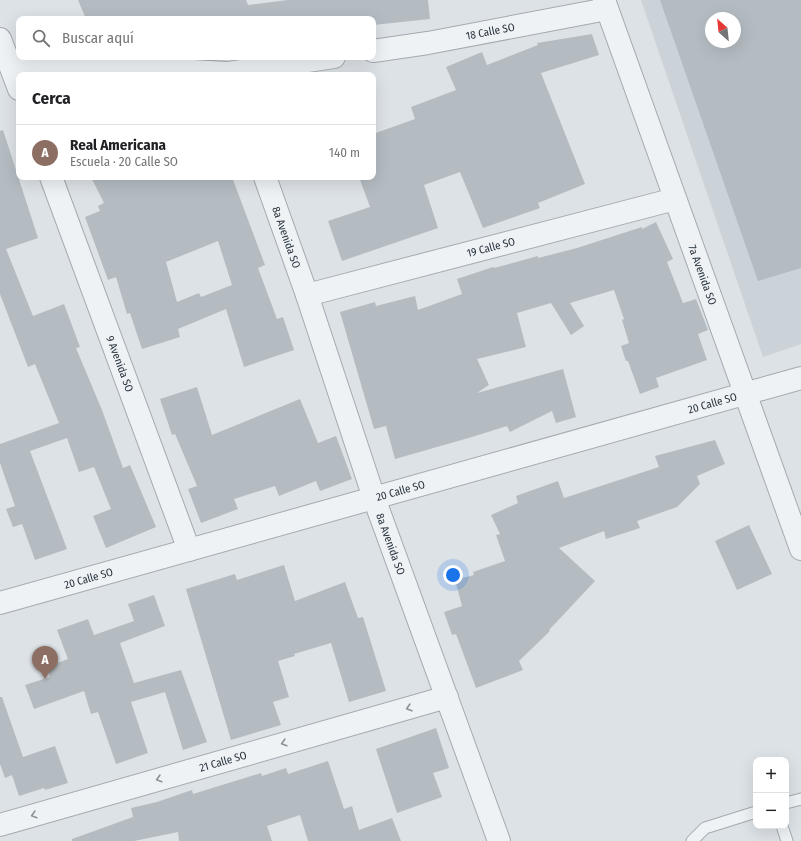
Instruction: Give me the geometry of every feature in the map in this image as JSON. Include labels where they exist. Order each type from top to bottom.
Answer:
[{"type":"street","name":"18 Calle SO","points":[[376,51],[436,42],[605,4]]},
{"type":"street","name":"7a Avenida SO","points":[[605,4],[801,549]]},
{"type":"street","points":[[0,39],[16,81]]},
{"type":"street","points":[[240,72],[315,60]]},
{"type":"street","points":[[9,61],[194,72]]},
{"type":"street","name":"9 Avenida SO","points":[[52,180],[189,550]]},
{"type":"street","name":"8a Avenida SO","points":[[266,180],[307,295],[374,498],[499,841]]},
{"type":"street","name":"19 Calle SO","points":[[307,295],[675,199]]},
{"type":"street","name":"20 Calle SO","points":[[0,603],[801,378]]},
{"type":"street","name":"21 Calle SO","points":[[0,825],[447,697]]},
{"type":"lane","points":[[789,802],[801,799]]},
{"type":"lane","points":[[692,841],[705,828],[753,813]]},
{"type":"lane","points":[[783,829],[787,841]]},
{"type":"shaded area","points":[[641,0],[801,0],[801,344],[763,357]]},
{"type":"building","points":[[78,0],[246,0],[248,5],[288,0],[428,0],[430,19],[376,25],[376,16],[85,16]]},
{"type":"building","points":[[660,0],[801,0],[801,268],[758,281]]},
{"type":"building","points":[[592,34],[599,55],[541,73],[585,184],[538,203],[540,208],[483,228],[460,172],[424,185],[438,228],[342,261],[328,221],[370,207],[360,180],[376,180],[376,133],[415,119],[411,107],[456,90],[446,67],[482,52],[487,65],[538,45],[537,43]]},
{"type":"building","points":[[3,130],[16,170],[16,180],[19,180],[38,238],[6,249],[33,316],[64,304],[80,347],[76,348],[102,410],[123,468],[130,465],[156,527],[106,548],[93,516],[111,509],[94,467],[79,472],[67,438],[30,451],[67,549],[35,560],[22,524],[13,527],[6,509],[15,506],[0,463],[0,444],[59,423],[35,364],[28,367],[0,294],[0,131]]},
{"type":"building","points":[[92,180],[233,180],[265,265],[258,268],[277,319],[283,317],[294,350],[244,367],[226,309],[178,329],[180,337],[142,349],[130,313],[127,314],[116,277],[108,280],[85,217],[100,211],[98,206],[104,203]],"holes":[[[218,241],[232,285],[201,297],[199,293],[177,302],[166,262]]]},
{"type":"building","points":[[656,222],[673,259],[667,262],[683,303],[696,299],[708,330],[698,334],[707,360],[656,378],[659,387],[640,394],[621,346],[629,343],[622,320],[624,319],[614,290],[570,303],[584,326],[571,335],[551,303],[517,313],[526,347],[477,359],[489,385],[477,393],[563,369],[576,417],[556,423],[552,411],[510,432],[507,426],[395,459],[386,426],[374,429],[340,312],[375,302],[376,306],[415,296],[418,310],[462,294],[457,279],[493,267],[577,248],[642,227],[642,229]]},
{"type":"building","points":[[197,387],[212,435],[300,399],[318,443],[336,436],[352,479],[320,491],[316,481],[279,496],[275,486],[234,499],[238,509],[201,523],[188,489],[197,486],[175,434],[172,435],[160,399]]},
{"type":"building","points":[[715,440],[725,464],[697,476],[700,484],[677,507],[637,521],[640,528],[606,539],[604,531],[559,548],[595,581],[549,630],[550,631],[519,661],[523,670],[476,688],[456,634],[452,635],[444,612],[462,606],[455,580],[474,575],[473,572],[505,561],[496,535],[500,534],[491,515],[518,503],[516,496],[558,481],[564,498],[659,467],[655,456]]},
{"type":"building","points":[[749,525],[772,574],[737,590],[715,541]]},
{"type":"building","points":[[284,565],[295,601],[345,582],[358,618],[363,617],[386,691],[349,702],[331,643],[294,654],[295,656],[278,661],[289,697],[273,702],[281,725],[231,740],[186,589],[235,574],[237,580]]},
{"type":"building","points":[[154,595],[165,626],[120,643],[134,683],[181,670],[207,742],[183,750],[165,692],[131,702],[148,753],[116,764],[98,712],[91,714],[84,691],[34,709],[25,685],[50,677],[47,667],[68,659],[57,630],[88,619],[94,635],[134,621],[128,604]]},
{"type":"building","points":[[0,697],[2,697],[23,757],[55,746],[68,783],[45,790],[44,788],[19,796],[12,775],[5,778],[0,764]]},
{"type":"building","points":[[436,728],[449,768],[433,773],[442,797],[397,813],[376,749]]},
{"type":"building","points":[[328,761],[344,809],[352,806],[359,830],[392,818],[401,841],[308,841],[300,815],[267,826],[272,841],[179,841],[178,832],[134,841],[72,841],[72,839],[133,817],[131,808],[157,802],[192,790],[193,794],[261,773],[262,776],[286,768],[288,774]]},
{"type":"place","name":"Real Americana","points":[[45,679]]}]
